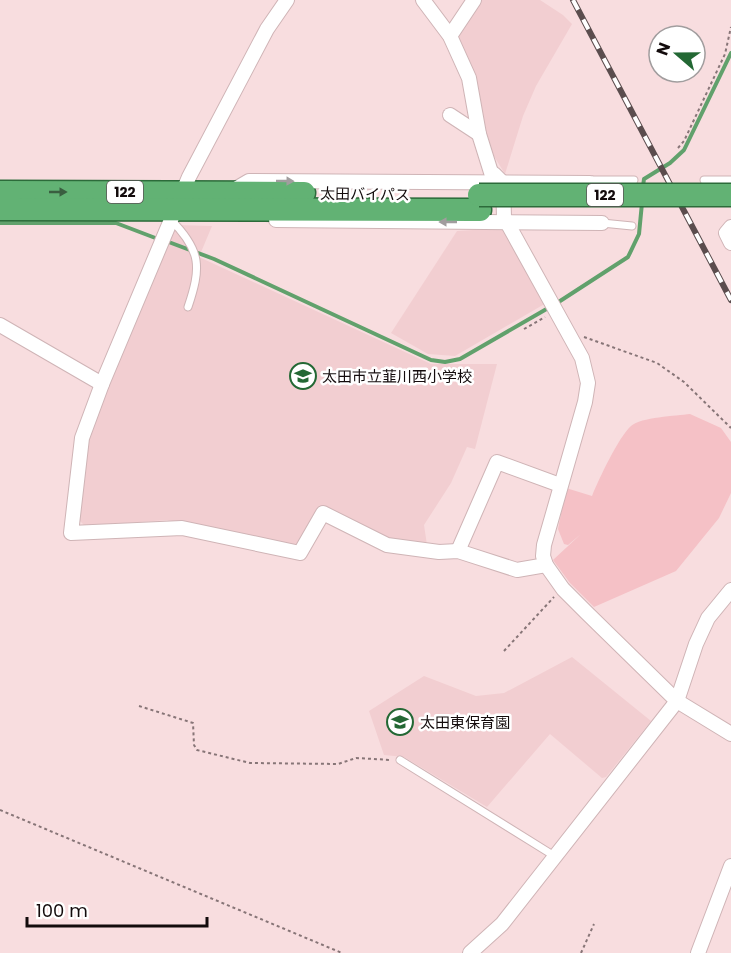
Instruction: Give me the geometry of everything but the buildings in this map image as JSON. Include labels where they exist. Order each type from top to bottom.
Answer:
[{"type":"highway","name":"太田バイパス","points":[[0,209],[177,207],[222,201],[490,189],[731,195]]},
{"type":"highway","name":"太田バイパス","points":[[490,189],[731,210]]},
{"type":"highway","name":"太田バイパス","points":[[0,192],[177,207]]},
{"type":"street","points":[[287,0],[267,29],[177,207],[102,384],[82,438],[71,533],[182,528],[300,553],[323,513],[387,545],[439,552],[458,551],[517,570],[546,565]]},
{"type":"street","points":[[423,0],[450,36],[469,78],[495,218],[507,222],[554,305],[582,358],[588,383],[585,402],[544,545],[543,556],[546,565],[562,589],[677,701],[731,734]]},
{"type":"street","points":[[450,36],[474,0]]},
{"type":"street","points":[[450,115],[479,134]]},
{"type":"street","points":[[490,189],[590,183]]},
{"type":"street","points":[[222,201],[231,219],[602,223]]},
{"type":"street","points":[[731,227],[726,233],[731,243]]},
{"type":"street","points":[[0,326],[102,384]]},
{"type":"street","points":[[458,551],[497,462],[560,485]]},
{"type":"street","points":[[479,950],[502,924],[677,701],[696,644],[708,618],[731,590]]},
{"type":"street","points":[[698,953],[731,866]]},
{"type":"lane","points":[[590,183],[593,180],[634,180]]},
{"type":"lane","points":[[704,180],[731,180]]},
{"type":"lane","points":[[177,207],[196,257],[198,278],[188,308]]},
{"type":"lane","points":[[602,223],[632,226]]},
{"type":"lane","points":[[400,760],[555,857]]},
{"type":"path","points":[[678,148],[684,141],[725,54],[731,27]]},
{"type":"path","points":[[524,329],[554,305]]},
{"type":"path","points":[[568,331],[657,363],[684,382],[731,428]]},
{"type":"path","points":[[504,651],[562,589]]},
{"type":"path","points":[[139,706],[193,723],[194,745],[197,750],[222,758],[272,764],[338,764],[356,758],[400,760]]},
{"type":"path","points":[[0,810],[342,953]]},
{"type":"path","points":[[581,953],[594,924]]},
{"type":"shaded area","points":[[479,0],[540,0],[572,24],[536,86],[523,116],[505,174],[489,148],[457,38],[457,34]]},
{"type":"shaded area","name":"太田市立韮川西小学校","points":[[176,225],[212,226],[199,257],[431,364],[497,364],[475,449],[467,447],[451,483],[424,525],[427,545],[389,540],[320,505],[296,546],[167,520],[85,526],[78,519],[88,441],[107,386]]},
{"type":"shaded area","points":[[505,228],[548,302],[455,356],[428,354],[391,333],[457,231]]},
{"type":"shaded area","points":[[690,414],[721,428],[731,442],[731,493],[719,518],[676,571],[594,607],[570,583],[553,560],[581,534],[568,545],[564,544],[558,529],[566,488],[592,496],[615,449],[631,426],[650,419]]},
{"type":"shaded area","points":[[572,657],[651,721],[606,777],[602,778],[550,734],[487,807],[404,757],[384,755],[369,711],[424,676],[476,696],[504,693]]},
{"type":"waterway","points":[[643,186],[644,179],[670,163],[684,150],[731,53]]},
{"type":"waterway","points":[[557,303],[628,257],[639,234],[642,203]]},
{"type":"waterway","points":[[0,223],[116,223],[158,239]]},
{"type":"waterway","points":[[166,241],[214,259],[431,360],[445,362],[460,359],[550,307]]},
{"type":"railway","points":[[573,0],[731,300]]},
{"type":"place","name":"太田市立韮川西小学校","points":[[303,376]]},
{"type":"place","name":"太田東保育園","points":[[400,722]]}]
